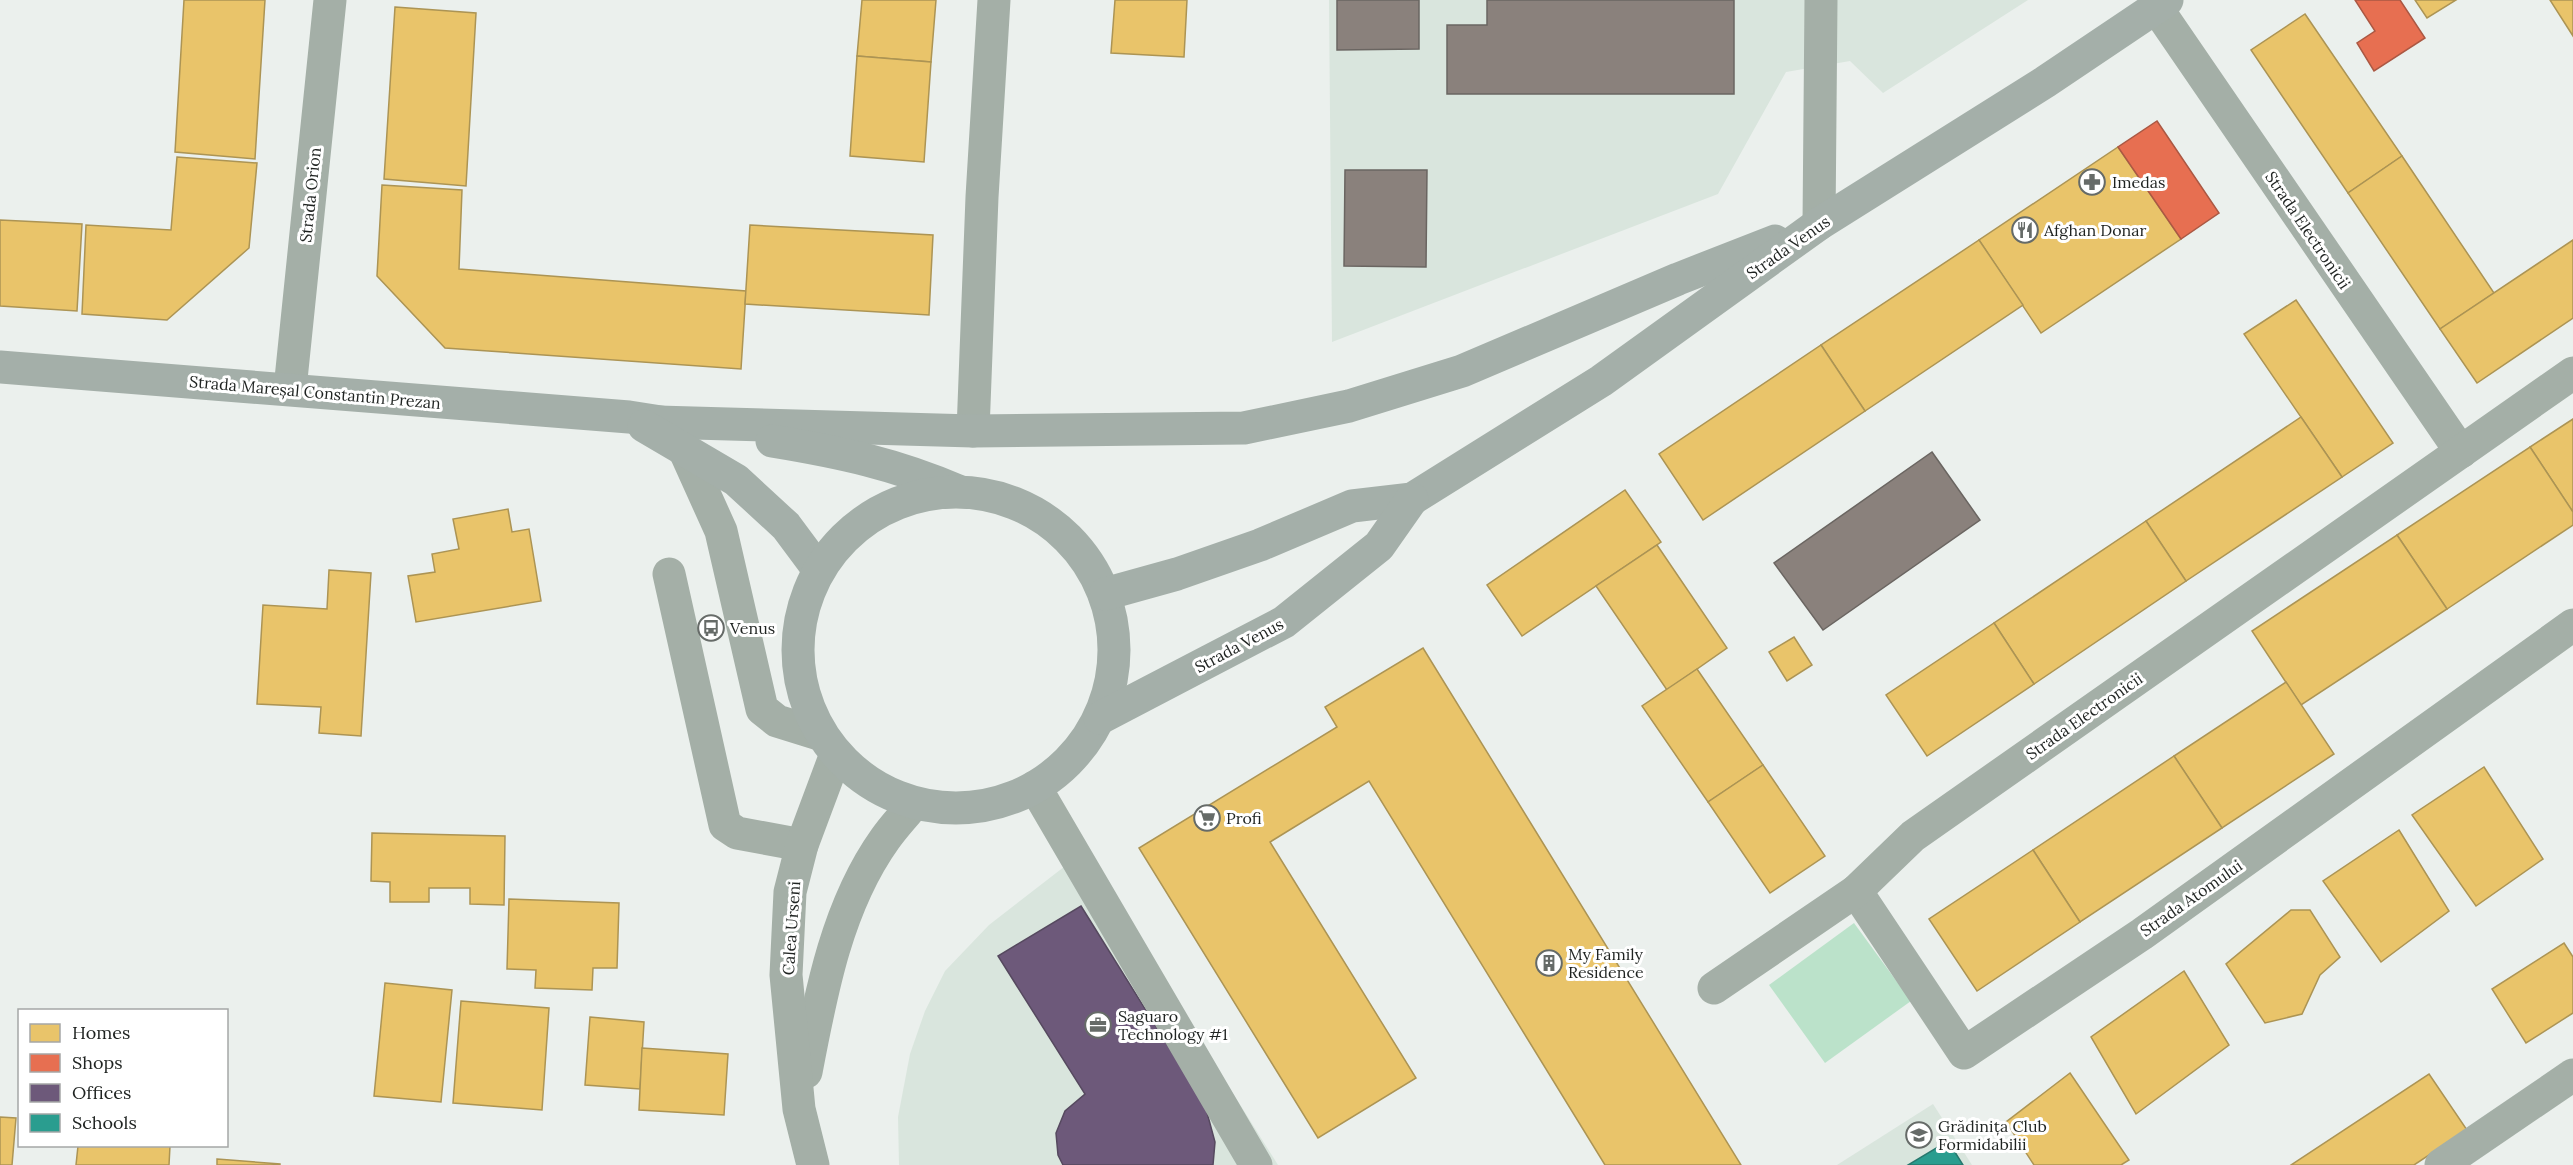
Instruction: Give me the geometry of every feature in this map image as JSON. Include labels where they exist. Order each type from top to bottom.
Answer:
[{"type":"main road","name":"Strada Venus","points":[[1100,718],[1284,622],[1379,546],[1412,499],[1601,381],[1819,224],[2044,82],[2162,4]]},
{"type":"main road","points":[[644,420],[973,432],[1244,428],[1349,406],[1462,371],[1678,279],[1819,224]]},
{"type":"main road","name":"Strada Mareșal Constantin Prezan","points":[[0,367],[290,389],[644,420],[833,451],[912,471],[958,491]]},
{"type":"main road","name":"Strada Mareșal Constantin Prezan","points":[[644,420],[736,480],[786,526],[818,569]]},
{"type":"main road","points":[[958,491],[1005,498],[1047,520],[1082,552],[1105,594],[1114,635],[1113,678],[1100,718],[1083,746],[1061,770],[1035,788],[976,807],[915,803],[885,792],[859,776],[829,744],[800,681],[799,624],[818,569],[855,527],[903,500],[958,491]]},
{"type":"main road","name":"Strada Venus","points":[[1105,594],[1177,574],[1260,545],[1352,506],[1412,499]]},
{"type":"street","name":"Strada Orion","points":[[290,389],[330,0]]},
{"type":"street","points":[[973,432],[982,197],[994,0]]},
{"type":"street","points":[[1819,224],[1821,0]]},
{"type":"street","name":"Strada Electronicii","points":[[2162,4],[2460,452]]},
{"type":"street","name":"Strada Electronicii","points":[[1714,988],[1856,891],[1913,836],[2573,373]]},
{"type":"street","points":[[684,448],[721,531],[762,709],[777,721],[829,744]]},
{"type":"street","points":[[669,574],[725,825],[737,833],[802,845]]},
{"type":"street","name":"Strada Atomului","points":[[1856,891],[1964,1053],[2142,934],[2573,625]]},
{"type":"street","name":"Calea Urseni","points":[[813,1165],[799,1109],[786,975],[790,892],[829,744]]},
{"type":"street","points":[[1035,788],[1256,1165]]},
{"type":"street","name":"Calea Urseni","points":[[799,1109],[823,984],[847,913],[884,840],[915,803]]},
{"type":"street","points":[[2441,1165],[2573,1075]]},
{"type":"shaded area","points":[[1329,0],[2028,0],[1883,93],[1850,61],[1786,72],[1718,194],[1332,342]]},
{"type":"shaded area","points":[[1082,853],[1278,1165],[899,1165],[898,1117],[910,1054],[925,1011],[945,971],[989,925]]},
{"type":"shaded area","name":"Grădinița Club Formidabilii","points":[[1933,1104],[1972,1165],[1837,1165]]},
{"type":"green space","points":[[1854,923],[1911,1001],[1825,1063],[1769,985]]},
{"type":"building: Homes","points":[[184,0],[265,0],[255,159],[175,152]]},
{"type":"building: Homes","points":[[862,0],[936,0],[931,62],[857,56]]},
{"type":"building: Homes","points":[[1115,0],[1187,0],[1184,57],[1111,53]]},
{"type":"building: Homes","points":[[2415,0],[2456,0],[2427,18]]},
{"type":"building: Homes","points":[[2550,0],[2573,0],[2573,36]]},
{"type":"building: Homes","points":[[395,7],[476,13],[466,186],[384,179]]},
{"type":"building: Homes","points":[[2305,14],[2402,156],[2348,193],[2251,50]]},
{"type":"building: Homes","points":[[857,56],[931,62],[924,162],[850,156]]},
{"type":"building: Homes","points":[[2118,147],[2181,239],[2041,333],[1979,240]]},
{"type":"building: Homes","points":[[2402,156],[2494,293],[2440,329],[2348,193]]},
{"type":"building: Homes","points":[[177,157],[257,163],[249,248],[167,320],[82,314],[86,225],[171,230]]},
{"type":"building: Homes","points":[[382,185],[462,190],[459,269],[746,291],[741,369],[445,348],[377,276]]},
{"type":"building: Homes","points":[[0,220],[82,224],[77,311],[0,306]]},
{"type":"building: Homes","points":[[750,225],[933,235],[929,315],[745,304]]},
{"type":"building: Homes","points":[[1979,240],[2023,305],[1865,411],[1821,345]]},
{"type":"building: Homes","points":[[2573,240],[2573,318],[2477,383],[2440,329]]},
{"type":"building: Homes","points":[[2296,300],[2393,443],[2342,477],[2244,334]]},
{"type":"building: Homes","points":[[1821,345],[1865,411],[1703,520],[1659,454]]},
{"type":"building: Homes","points":[[2301,417],[2342,477],[2186,581],[2146,521]]},
{"type":"building: Homes","points":[[2573,419],[2573,512],[2530,447]]},
{"type":"building: Homes","points":[[2530,447],[2573,512],[2573,525],[2447,609],[2397,535]]},
{"type":"building: Homes","points":[[1625,490],[1661,542],[1522,636],[1487,585]]},
{"type":"building: Homes","points":[[508,509],[512,532],[529,529],[541,601],[416,622],[408,576],[435,572],[432,554],[459,549],[453,519]]},
{"type":"building: Homes","points":[[2146,521],[2186,581],[2034,684],[1994,623]]},
{"type":"building: Homes","points":[[2397,535],[2447,609],[2301,705],[2252,631]]},
{"type":"building: Homes","points":[[1657,545],[1727,648],[1667,690],[1596,586]]},
{"type":"building: Homes","points":[[329,570],[371,573],[361,736],[319,733],[321,707],[257,704],[263,605],[327,609]]},
{"type":"building: Homes","points":[[1994,623],[2034,684],[1927,756],[1886,695]]},
{"type":"building: Homes","points":[[1794,637],[1812,665],[1787,681],[1769,652]]},
{"type":"building: Homes","name":"My Family Residence","points":[[1423,648],[1741,1165],[1605,1165],[1369,781],[1270,842],[1416,1078],[1318,1138],[1139,848],[1337,727],[1325,707]]},
{"type":"building: Homes","points":[[1697,669],[1763,765],[1708,802],[1642,706]]},
{"type":"building: Homes","points":[[2286,682],[2334,754],[2222,828],[2174,756]]},
{"type":"building: Homes","points":[[2174,756],[2222,828],[2080,922],[2033,850]]},
{"type":"building: Homes","points":[[1763,765],[1825,856],[1770,893],[1708,802]]},
{"type":"building: Homes","points":[[2484,767],[2543,859],[2476,906],[2412,815]]},
{"type":"building: Homes","points":[[2399,830],[2449,911],[2381,962],[2323,881]]},
{"type":"building: Homes","points":[[372,833],[505,836],[504,905],[470,904],[470,888],[429,888],[429,902],[390,902],[390,882],[371,881]]},
{"type":"building: Homes","points":[[2033,850],[2080,922],[1977,991],[1929,919]]},
{"type":"building: Homes","points":[[509,899],[619,903],[617,968],[593,968],[592,990],[535,988],[536,970],[507,969]]},
{"type":"building: Homes","points":[[2291,910],[2310,910],[2340,957],[2320,975],[2302,1014],[2265,1023],[2226,964]]},
{"type":"building: Homes","points":[[2564,943],[2573,957],[2573,1013],[2526,1043],[2492,989]]},
{"type":"building: Homes","points":[[2184,971],[2229,1045],[2136,1114],[2091,1037]]},
{"type":"building: Homes","points":[[385,983],[452,990],[441,1102],[374,1096]]},
{"type":"building: Homes","points":[[461,1001],[549,1008],[542,1110],[453,1103]]},
{"type":"building: Homes","points":[[590,1017],[644,1022],[640,1089],[585,1085]]},
{"type":"building: Homes","points":[[642,1048],[728,1054],[724,1115],[639,1110]]},
{"type":"building: Homes","points":[[2070,1073],[2129,1160],[2121,1165],[2034,1165],[2006,1122]]},
{"type":"building: Homes","points":[[2429,1074],[2467,1130],[2414,1165],[2291,1165]]},
{"type":"building: Homes","points":[[0,1117],[16,1118],[12,1165],[0,1165]]},
{"type":"building: Homes","points":[[78,1147],[170,1147],[169,1165],[76,1165]]},
{"type":"building: Homes","points":[[217,1159],[280,1164],[280,1165],[217,1165]]},
{"type":"building: Shops","points":[[2355,0],[2400,0],[2425,38],[2374,71],[2357,43],[2375,31]]},
{"type":"building: Shops","points":[[2157,121],[2219,213],[2181,239],[2118,147]]},
{"type":"building: Offices","name":"Saguaro Technology #1","points":[[1081,906],[1205,1105],[1215,1142],[1213,1165],[1063,1165],[1058,1155],[1056,1133],[1065,1111],[1085,1094],[998,956]]},
{"type":"building: Schools","points":[[1948,1141],[1963,1165],[1908,1165]]},
{"type":"building: Industry","points":[[1337,0],[1419,0],[1419,49],[1337,50]]},
{"type":"building: Industry","points":[[1487,0],[1734,0],[1734,94],[1447,94],[1447,25],[1487,25]]},
{"type":"building: Industry","points":[[1345,170],[1427,170],[1426,267],[1344,266]]},
{"type":"building: Industry","points":[[1932,452],[1980,520],[1823,630],[1774,563]]},
{"type":"place","name":"Imedas","points":[[2092,182]]},
{"type":"place","name":"Afghan Donar","points":[[2025,230]]},
{"type":"place","name":"Venus","points":[[711,628]]},
{"type":"place","name":"Profi","points":[[1207,818]]},
{"type":"place","name":"My Family Residence","points":[[1549,963]]},
{"type":"place","name":"Saguaro Technology #1","points":[[1098,1025]]},
{"type":"place","name":"Grădinița Club Formidabilii","points":[[1919,1135]]}]
